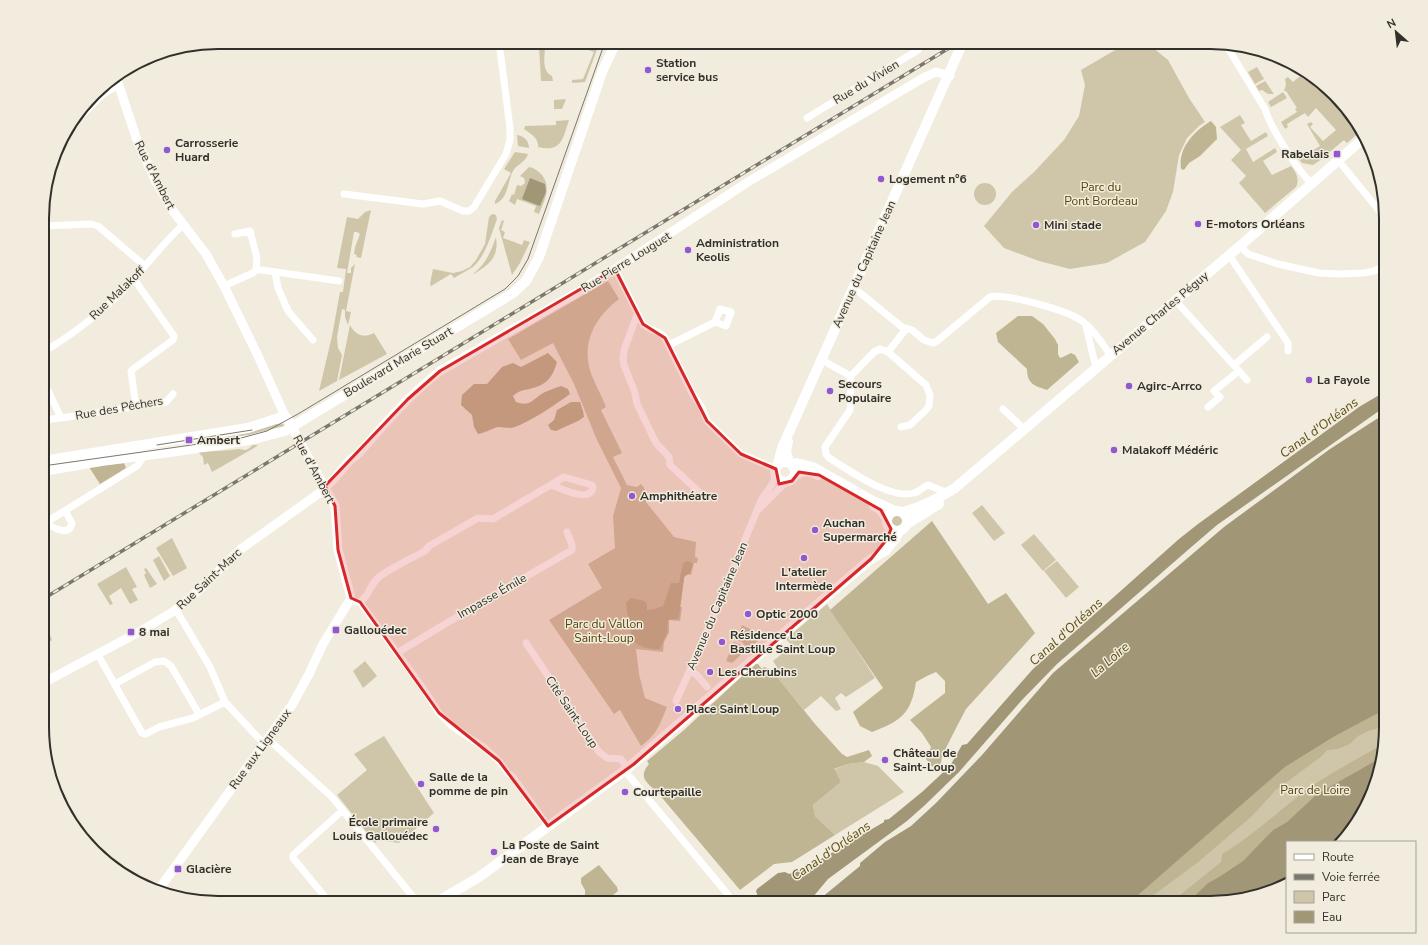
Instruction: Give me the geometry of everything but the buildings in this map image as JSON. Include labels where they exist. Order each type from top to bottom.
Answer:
[{"type":"main road","name":"Boulevard Marie Stuart","points":[[603,70],[608,49]]},
{"type":"main road","name":"Boulevard Marie Stuart","points":[[49,470],[101,461],[248,440],[285,430],[506,298],[526,281],[539,257],[603,70],[613,49]]},
{"type":"main road","name":"Avenue du Capitaine Jean","points":[[792,467],[786,451],[787,444],[961,49]]},
{"type":"main road","name":"Avenue Charles Péguy","points":[[899,512],[920,507],[952,490],[1240,246],[1361,141]]},
{"type":"main road","name":"Avenue du Capitaine Jean","points":[[777,470],[782,448],[824,360]]},
{"type":"main road","name":"Rue d'Ambert","points":[[285,416],[293,426]]},
{"type":"main road","points":[[49,460],[248,428],[285,416]]},
{"type":"main road","points":[[792,467],[783,462],[777,470],[780,481],[785,483],[792,481],[792,467],[796,463],[813,466],[871,500],[907,517],[899,528],[888,525],[887,519],[881,510],[819,475],[808,471],[799,472],[792,467]]},
{"type":"main road","name":"Avenue Charles Péguy","points":[[447,896],[480,877],[626,770],[676,728],[754,658],[871,559],[885,550],[895,539],[899,528],[946,499],[952,490]]},
{"type":"main road","points":[[887,519],[890,514],[899,512]]},
{"type":"street","points":[[344,194],[423,204],[440,201],[463,211],[469,211],[474,207],[506,154],[510,140],[510,128],[500,49]]},
{"type":"street","name":"Rue du Vivien","points":[[807,118],[918,49]]},
{"type":"street","points":[[1229,50],[1301,172],[1311,184]]},
{"type":"street","name":"Rue Pierre Louguet","points":[[325,486],[334,479],[350,460],[358,455],[408,398],[440,372],[511,332],[615,269],[748,182],[923,78],[936,72],[949,76]]},
{"type":"street","name":"Rue d'Ambert","points":[[117,82],[138,143],[156,182],[173,211],[206,254],[224,286],[285,416]]},
{"type":"street","points":[[1338,160],[1379,210]]},
{"type":"street","points":[[49,226],[92,224],[98,226],[145,266]]},
{"type":"street","name":"Rue Malakoff","points":[[49,349],[102,310],[134,280],[183,225]]},
{"type":"street","points":[[235,234],[250,231],[257,258],[256,270]]},
{"type":"street","points":[[1240,246],[1248,254],[1278,264],[1319,273],[1364,273],[1379,268]]},
{"type":"street","points":[[1229,255],[1288,343],[1288,351]]},
{"type":"street","points":[[615,269],[637,314],[645,326],[663,334],[692,393],[716,429],[746,457],[777,470]]},
{"type":"street","points":[[224,286],[253,273],[256,270],[339,281]]},
{"type":"street","points":[[275,272],[278,288],[288,311],[313,340]]},
{"type":"street","points":[[134,280],[174,336],[173,340],[131,371],[136,406]]},
{"type":"street","points":[[854,291],[859,292],[906,329],[912,330],[924,340],[933,342],[937,341],[990,297],[994,296],[1033,303],[1058,310],[1080,319],[1095,334],[1111,356]]},
{"type":"street","points":[[1176,300],[1247,380]]},
{"type":"street","points":[[637,314],[624,350],[623,359],[635,393],[637,404],[656,443],[669,457],[670,465],[698,491]]},
{"type":"street","points":[[669,345],[715,322]]},
{"type":"street","points":[[1086,325],[1096,368]]},
{"type":"street","points":[[888,352],[906,329]]},
{"type":"street","points":[[1208,407],[1220,397],[1214,391],[1267,337]]},
{"type":"street","points":[[850,377],[876,350],[880,349],[888,352],[926,385],[930,395],[929,406],[910,425],[901,427]]},
{"type":"street","points":[[824,360],[850,377],[851,382],[850,410],[825,447],[826,454],[829,458],[885,490],[910,494],[917,493],[928,485],[943,491],[952,490]]},
{"type":"street","name":"Rue des Pêchers","points":[[49,391],[61,418]]},
{"type":"street","name":"Rue des Pêchers","points":[[49,419],[166,402],[173,394]]},
{"type":"street","points":[[1003,409],[1024,429]]},
{"type":"street","name":"Rue d'Ambert","points":[[293,426],[294,431],[335,506],[338,550],[355,600],[397,653],[442,716],[452,726],[485,748],[500,761],[548,826]]},
{"type":"street","points":[[49,519],[137,466],[141,462],[140,445]]},
{"type":"street","name":"Avenue du Capitaine Jean","points":[[676,701],[690,672],[760,502],[772,486],[777,470]]},
{"type":"street","points":[[355,600],[368,594],[372,584],[381,575],[425,551],[429,546],[478,518],[493,519],[550,485],[564,477],[592,485],[594,488],[590,494],[583,496],[550,485]]},
{"type":"street","points":[[757,511],[785,483]]},
{"type":"street","name":"Rue Saint-Marc","points":[[49,680],[97,653],[139,632],[174,611],[198,592],[241,549],[318,494],[325,486]]},
{"type":"street","points":[[49,525],[60,531],[68,530],[72,527],[72,523],[65,511]]},
{"type":"street","name":"Impasse Émile","points":[[397,653],[572,550],[572,545],[567,532]]},
{"type":"street","name":"Rue aux Ligneaux","points":[[161,886],[292,705],[323,644],[355,600]]},
{"type":"street","points":[[174,611],[178,613],[210,667],[226,702],[266,742],[332,797],[412,896]]},
{"type":"street","name":"Cité Saint-Loup","points":[[526,643],[599,752],[607,758],[621,759],[626,770]]},
{"type":"street","points":[[97,653],[142,733],[146,734],[159,727],[192,718],[226,702]]},
{"type":"street","points":[[114,684],[155,662],[164,661],[170,666],[199,714]]},
{"type":"street","points":[[690,672],[696,674],[707,686]]},
{"type":"street","points":[[626,770],[729,896]]},
{"type":"street","points":[[324,896],[293,858],[293,855],[343,810]]},
{"type":"highlighted area","points":[[615,269],[643,324],[665,338],[707,421],[741,454],[776,469],[779,484],[792,481],[799,472],[819,475],[881,510],[891,529],[887,539],[871,559],[634,764],[548,826],[499,761],[439,713],[360,602],[351,598],[338,550],[335,506],[325,486],[408,399],[440,371]]},
{"type":"green space","points":[[539,49],[545,49],[544,59],[546,71],[552,76],[553,81],[541,81]]},
{"type":"green space","points":[[586,49],[597,49],[585,82],[572,83],[572,80],[583,79],[594,52]]},
{"type":"green space","name":"Parc du Pont Bordeau","points":[[1117,49],[1155,49],[1168,60],[1189,98],[1205,122],[1187,138],[1179,155],[1173,192],[1166,211],[1145,242],[1107,263],[1070,269],[1039,261],[1004,248],[984,226],[1012,192],[1034,172],[1064,140],[1079,116],[1085,85],[1081,70]]},
{"type":"green space","points":[[1257,67],[1264,79],[1255,84],[1248,72]]},
{"type":"green space","points":[[1300,76],[1313,84],[1344,115],[1357,135],[1347,143],[1344,140],[1313,165],[1302,163],[1299,159],[1320,146],[1307,124],[1311,122],[1313,124],[1310,127],[1323,141],[1336,130],[1316,108],[1308,117],[1305,113],[1287,124],[1288,127],[1285,129],[1281,122],[1297,112],[1295,109],[1297,108],[1286,91],[1284,91],[1286,85],[1285,79],[1288,77],[1293,82]]},
{"type":"green space","points":[[1265,81],[1274,94],[1268,94],[1262,90],[1259,91],[1256,86]]},
{"type":"green space","points":[[1283,92],[1287,98],[1271,107],[1268,102]]},
{"type":"green space","points":[[566,99],[562,109],[554,109],[554,100]]},
{"type":"green space","points":[[1240,115],[1245,123],[1241,125],[1251,141],[1266,132],[1268,136],[1246,149],[1253,162],[1275,148],[1277,152],[1263,161],[1272,175],[1291,166],[1297,176],[1298,181],[1296,187],[1265,213],[1239,183],[1246,176],[1231,160],[1241,150],[1220,127]]},
{"type":"green space","points":[[569,120],[563,138],[557,146],[552,148],[538,147],[536,139],[524,129],[525,126],[556,125],[556,121]]},
{"type":"green space","points":[[1211,121],[1216,127],[1217,139],[1200,156],[1189,163],[1184,170],[1181,169],[1182,154],[1188,141],[1193,135]]},
{"type":"green space","points":[[517,135],[526,139],[529,148],[518,146]]},
{"type":"green space","points":[[515,152],[528,154],[527,157],[513,171],[503,198],[495,204],[495,201],[511,173],[504,169]]},
{"type":"green space","points":[[529,167],[538,171],[545,180],[547,190],[539,214],[534,212],[536,206],[517,199],[515,205],[509,201],[512,194],[514,195],[517,185],[521,186],[525,183],[524,178],[520,176]]},
{"type":"green space","points":[[985,183],[993,186],[996,194],[993,202],[985,205],[977,202],[974,194],[977,186]]},
{"type":"green space","points":[[371,210],[361,258],[356,257],[357,256],[354,254],[360,234],[354,232],[347,273],[351,273],[351,268],[355,264],[346,311],[351,312],[348,325],[345,317],[345,310],[342,309],[337,337],[338,348],[342,355],[337,381],[319,391],[332,336],[340,292],[343,292],[346,269],[337,268],[347,217],[358,219],[365,212]]},
{"type":"green space","points":[[492,214],[496,215],[497,219],[488,244],[478,262],[473,267],[454,278],[451,274],[431,286],[430,284],[433,269],[453,273],[470,267],[476,260],[485,244],[489,217]]},
{"type":"green space","points":[[502,220],[504,221],[501,230],[505,232],[503,238],[522,245],[524,240],[530,242],[520,263],[512,275],[499,228]]},
{"type":"green space","points":[[496,237],[497,244],[495,255],[485,267],[474,274],[488,257]]},
{"type":"green space","name":"Parc du Vallon Saint-Loup","points":[[608,281],[619,299],[610,306],[596,324],[589,343],[588,354],[592,376],[606,407],[601,410],[622,453],[613,457],[627,485],[637,487],[641,484],[643,486],[646,492],[646,502],[674,537],[696,542],[695,557],[698,558],[697,563],[694,563],[691,575],[685,574],[680,607],[682,607],[680,621],[669,620],[669,633],[664,642],[663,652],[636,649],[639,674],[645,698],[667,707],[655,733],[641,746],[620,710],[614,714],[549,620],[602,588],[588,564],[615,548],[613,516],[621,488],[597,440],[574,384],[553,343],[521,360],[508,339]]},
{"type":"green space","points":[[1018,316],[1032,316],[1043,324],[1058,345],[1058,354],[1060,358],[1071,353],[1075,355],[1079,362],[1047,390],[1032,384],[1028,378],[1027,369],[998,342],[996,333]]},
{"type":"green space","points":[[350,325],[355,332],[360,335],[364,336],[374,333],[387,354],[339,380]]},
{"type":"green space","points":[[548,353],[557,362],[552,375],[543,384],[520,391],[513,396],[516,402],[525,404],[528,403],[543,393],[561,386],[568,389],[570,394],[541,414],[524,423],[511,428],[498,427],[478,434],[474,427],[472,415],[461,405],[462,395],[474,384],[487,384],[502,367],[513,363],[521,367]]},
{"type":"green space","points":[[571,402],[580,402],[584,417],[556,431],[551,430],[548,425],[554,420],[557,410]]},
{"type":"green space","points":[[272,424],[283,424],[285,427],[228,441],[227,433]]},
{"type":"green space","points":[[253,445],[258,445],[212,472],[208,463],[204,465],[203,457],[198,452],[239,449],[246,450]]},
{"type":"green space","points":[[124,463],[126,468],[100,484],[89,467]]},
{"type":"green space","points":[[982,505],[1005,533],[994,541],[972,513]]},
{"type":"green space","points":[[897,514],[901,516],[903,520],[901,524],[897,526],[893,524],[891,520],[893,516]]},
{"type":"green space","points":[[932,521],[988,604],[1006,593],[1035,633],[966,709],[942,756],[941,763],[935,770],[926,759],[931,747],[922,733],[910,720],[945,693],[945,681],[936,672],[927,676],[916,682],[911,702],[903,715],[897,720],[872,732],[860,726],[853,712],[883,688],[830,610]]},
{"type":"green space","points":[[1034,534],[1056,560],[1043,571],[1021,545]]},
{"type":"green space","points":[[172,538],[187,568],[173,576],[156,548]]},
{"type":"green space","points":[[159,556],[170,576],[164,581],[153,560]]},
{"type":"green space","points":[[687,561],[693,563],[690,573],[684,577],[679,617],[677,619],[668,620],[667,633],[660,649],[641,646],[631,639],[631,622],[627,613],[626,602],[631,598],[645,601],[647,604],[647,610],[663,606],[671,583],[679,583],[683,563]]},
{"type":"green space","points":[[1057,561],[1079,587],[1066,598],[1044,571]]},
{"type":"green space","points":[[126,567],[137,587],[132,589],[138,600],[130,604],[121,588],[109,596],[113,604],[110,605],[97,584]]},
{"type":"green space","points":[[146,568],[157,584],[150,588],[144,575],[146,573],[144,569]]},
{"type":"green space","points":[[827,604],[875,678],[846,697],[841,693],[835,698],[841,709],[836,711],[821,696],[804,710],[778,678],[773,670],[777,667],[773,661],[792,646],[786,639]]},
{"type":"green space","points":[[742,625],[752,630],[760,639],[748,649],[742,642],[736,640]]},
{"type":"green space","points":[[49,633],[52,640],[49,642]]},
{"type":"green space","points":[[734,642],[741,645],[745,651],[732,663],[726,661]]},
{"type":"green space","points":[[365,661],[377,676],[363,688],[353,671]]},
{"type":"green space","points":[[755,664],[758,664],[762,669],[764,667],[773,670],[815,724],[842,754],[847,757],[869,750],[872,756],[864,762],[848,764],[834,769],[841,782],[813,805],[815,816],[835,835],[792,862],[774,864],[740,890],[658,793],[645,780],[644,773],[649,764],[647,761],[684,730]]},
{"type":"green space","name":"Parc de Loire","points":[[1379,688],[1378,749],[1370,781],[1362,802],[1344,830],[1334,841],[1286,841],[1286,878],[1243,893],[1221,896],[1113,896],[1265,758]]},
{"type":"green space","points":[[1379,713],[1379,728],[1358,736],[1350,744],[1338,749],[1327,750],[1322,756],[1276,790],[1251,817],[1197,863],[1152,896],[1137,896],[1285,767],[1335,736]]},
{"type":"green space","points":[[384,736],[434,813],[399,843],[378,840],[375,843],[337,795],[367,770],[354,754]]},
{"type":"green space","points":[[1378,747],[1376,761],[1317,794],[1287,822],[1273,830],[1243,861],[1208,883],[1194,896],[1179,896],[1221,862],[1222,854],[1255,831],[1297,797],[1336,771]]},
{"type":"green space","points":[[864,762],[878,766],[904,792],[835,835],[815,816],[813,805],[841,782],[833,770],[848,764]]},
{"type":"green space","points":[[599,865],[617,887],[618,891],[612,896],[584,896],[585,895],[585,890],[581,883],[581,878]]},
{"type":"water","points":[[530,178],[545,184],[546,192],[540,206],[522,199]]},
{"type":"water","points":[[1379,395],[1379,411],[1217,525],[1057,664],[1022,700],[959,772],[907,821],[828,879],[814,896],[758,896],[757,889],[778,873],[785,872],[789,874],[804,869],[884,822],[884,820],[889,819],[922,792],[950,766],[962,745],[967,744],[1033,669],[1179,539],[1359,407]]},
{"type":"water","name":"La Loire","points":[[1379,418],[1379,713],[1335,736],[1285,767],[1137,896],[824,896],[860,866],[860,863],[885,842],[911,826],[936,803],[982,755],[1053,673],[1224,527],[1330,449]]},
{"type":"water","points":[[1376,761],[1362,802],[1344,830],[1334,841],[1286,841],[1286,878],[1243,893],[1221,896],[1194,896],[1208,883],[1243,861],[1273,830],[1287,822],[1317,794]]},
{"type":"tram line","points":[[49,465],[241,438],[267,431],[298,414],[505,289],[518,276],[528,259],[603,49]]},
{"type":"tram line","points":[[157,445],[252,430]]},
{"type":"railway","points":[[49,595],[947,49]]},
{"type":"place","name":"Station service bus","points":[[648,70]]},
{"type":"place","name":"Carrosserie Huard","points":[[167,150]]},
{"type":"place","name":"Rabelais","points":[[1337,154]]},
{"type":"place","name":"Logement n°6","points":[[881,179]]},
{"type":"place","name":"E-motors Orléans","points":[[1198,224]]},
{"type":"place","name":"Mini stade","points":[[1036,225]]},
{"type":"place","name":"Administration Keolis","points":[[688,250]]},
{"type":"place","name":"La Fayole","points":[[1309,380]]},
{"type":"place","name":"Agirc-Arrco","points":[[1129,386]]},
{"type":"place","name":"Secours Populaire","points":[[830,391]]},
{"type":"place","name":"Ambert","points":[[189,440]]},
{"type":"place","name":"Malakoff Médéric","points":[[1114,450]]},
{"type":"place","name":"Amphithéatre","points":[[632,496]]},
{"type":"place","name":"Auchan Supermarché","points":[[815,530]]},
{"type":"place","name":"L'atelier Intermède","points":[[804,558]]},
{"type":"place","name":"Optic 2000","points":[[748,614]]},
{"type":"place","name":"Gallouédec","points":[[336,630]]},
{"type":"place","name":"8 mai","points":[[131,632]]},
{"type":"place","name":"Résidence La Bastille Saint Loup","points":[[722,642]]},
{"type":"place","name":"Les Cherubins","points":[[710,672]]},
{"type":"place","name":"Place Saint Loup","points":[[678,709]]},
{"type":"place","name":"Château de Saint-Loup","points":[[885,760]]},
{"type":"place","name":"Salle de la pomme de pin","points":[[421,784]]},
{"type":"place","name":"Courtepaille","points":[[625,792]]},
{"type":"place","name":"École primaire Louis Gallouédec","points":[[436,829]]},
{"type":"place","name":"La Poste de Saint Jean de Braye","points":[[494,852]]},
{"type":"place","name":"Glacière","points":[[178,869]]},
{"type":"water label","name":"Canal d'Orléans","points":[[1319,428]]},
{"type":"water label","name":"Canal d'Orléans","points":[[1066,632]]},
{"type":"water label","name":"Canal d'Orléans","points":[[831,851]]}]
